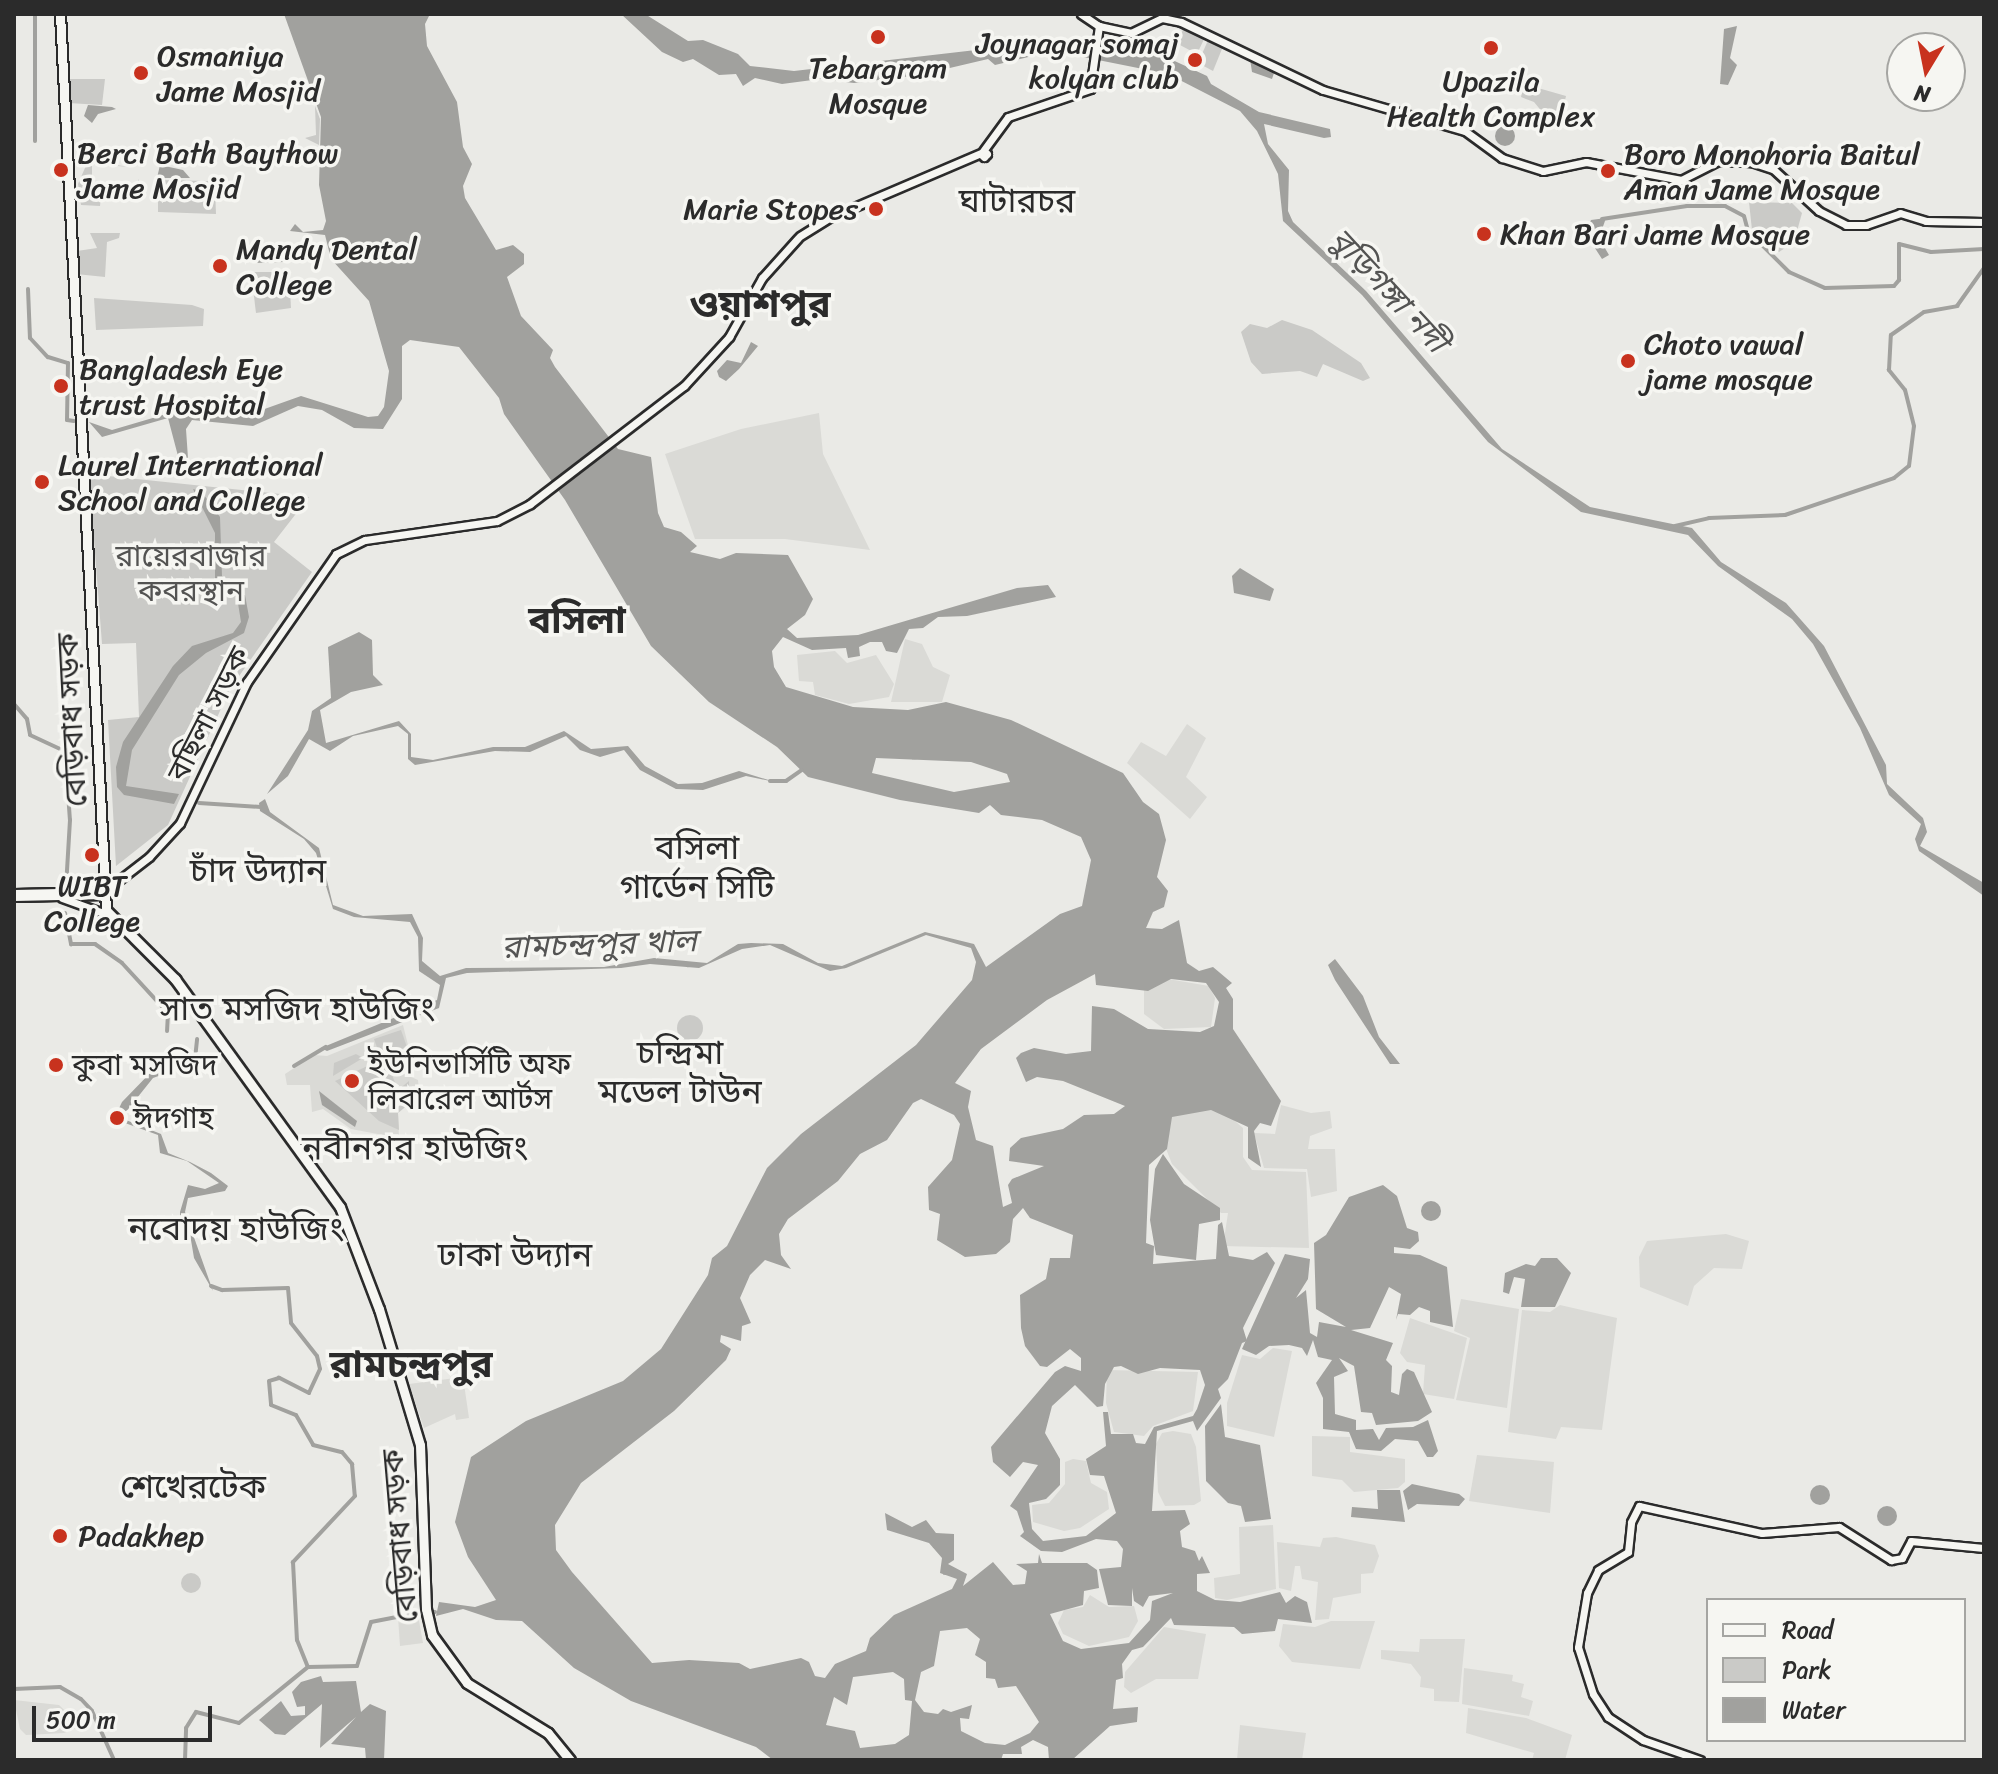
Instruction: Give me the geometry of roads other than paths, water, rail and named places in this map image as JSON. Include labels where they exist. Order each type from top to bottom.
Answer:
[{"type":"highway","name":"বেড়িবাধ সড়ক","points":[[60,14],[105,894],[109,915],[175,979],[340,1207],[379,1309],[420,1445],[426,1609],[432,1635],[467,1683],[548,1733],[570,1760]]},
{"type":"main road","points":[[1081,14],[1099,26],[1131,33],[1162,18],[1183,22],[1333,94],[1466,132],[1502,158],[1543,171],[1586,162],[1681,180],[1718,161],[1751,162],[1773,169],[1838,223],[1858,227],[1900,213],[1926,221],[1984,222]]},
{"type":"main road","name":"বছিলা সড়ক","points":[[105,894],[180,823],[247,682],[332,558],[377,540],[486,523],[538,498],[657,411],[695,374],[729,337],[762,278],[799,237],[831,217],[982,153],[1008,117],[1090,89],[1094,38],[1099,26]]},
{"type":"main road","points":[[19,895],[105,894]]},
{"type":"main road","points":[[19,895],[62,898],[105,894]]},
{"type":"main road","points":[[62,898],[109,915]]},
{"type":"main road","points":[[1700,1760],[1643,1740],[1608,1717],[1593,1694],[1578,1647],[1583,1605],[1598,1570],[1628,1552],[1631,1522],[1639,1506],[1670,1515],[1775,1534],[1839,1527],[1891,1560],[1902,1558],[1911,1541],[1984,1548]]},
{"type":"water","points":[[284,14],[430,14],[425,24],[427,46],[457,102],[463,147],[472,164],[463,186],[465,198],[496,250],[513,245],[524,254],[524,264],[507,277],[521,316],[553,350],[550,358],[555,367],[618,449],[651,457],[658,513],[664,527],[681,532],[697,546],[690,552],[720,559],[736,553],[788,555],[813,599],[805,615],[787,629],[797,638],[858,635],[1017,588],[1048,585],[1056,597],[967,616],[938,617],[923,628],[909,629],[897,653],[886,651],[882,642],[870,642],[859,647],[860,656],[848,658],[846,648],[812,650],[783,637],[772,651],[774,667],[786,687],[853,707],[908,710],[946,702],[1011,720],[1123,773],[1143,802],[1159,814],[1166,840],[1157,877],[1168,891],[1164,907],[1153,912],[1146,928],[1162,929],[1179,920],[1187,963],[1199,971],[1213,967],[1232,983],[1226,988],[1233,999],[1233,1029],[1281,1101],[1271,1126],[1260,1123],[1254,1131],[1261,1167],[1248,1158],[1248,1127],[1211,1110],[1172,1117],[1167,1149],[1149,1165],[1146,1243],[1154,1246],[1153,1264],[1216,1259],[1218,1225],[1222,1222],[1229,1256],[1253,1260],[1267,1252],[1275,1263],[1243,1328],[1247,1341],[1242,1343],[1228,1379],[1218,1389],[1221,1398],[1197,1431],[1193,1421],[1157,1431],[1152,1511],[1185,1510],[1190,1524],[1180,1531],[1182,1547],[1195,1551],[1199,1561],[1202,1556],[1210,1573],[1197,1574],[1197,1591],[1215,1600],[1240,1602],[1280,1592],[1286,1603],[1295,1596],[1307,1602],[1312,1623],[1278,1619],[1275,1631],[1242,1634],[1234,1627],[1174,1625],[1171,1618],[1143,1647],[1132,1650],[1122,1664],[1123,1678],[1116,1680],[1113,1709],[1138,1707],[1137,1722],[1110,1726],[1072,1760],[1049,1760],[1048,1747],[1033,1740],[1021,1747],[1022,1754],[1003,1754],[1001,1760],[773,1760],[756,1747],[631,1701],[574,1668],[522,1621],[496,1620],[463,1609],[436,1616],[439,1602],[475,1607],[496,1600],[468,1557],[455,1522],[471,1457],[526,1421],[623,1381],[661,1349],[708,1275],[712,1258],[727,1246],[767,1168],[801,1134],[916,1045],[972,980],[976,962],[971,948],[926,935],[846,968],[830,971],[770,945],[742,949],[699,968],[650,964],[621,968],[467,973],[446,978],[439,1008],[327,1051],[321,1048],[437,1000],[440,985],[419,971],[418,937],[410,922],[354,917],[333,909],[316,853],[304,839],[260,811],[259,803],[265,799],[270,812],[319,848],[333,905],[363,916],[412,914],[423,938],[422,961],[440,976],[466,968],[604,967],[654,958],[707,963],[738,944],[751,943],[783,944],[818,963],[842,966],[925,932],[974,944],[986,967],[1060,914],[1082,906],[1091,860],[1081,837],[1042,820],[1001,815],[990,805],[979,813],[900,800],[808,777],[777,747],[709,702],[651,646],[565,500],[504,414],[499,398],[459,347],[410,340],[402,346],[402,399],[383,429],[354,428],[322,410],[298,406],[253,426],[192,420],[186,429],[189,473],[183,475],[168,418],[102,437],[89,422],[112,430],[190,407],[245,416],[301,396],[368,417],[378,416],[384,407],[389,371],[369,301],[331,259],[325,235],[290,231],[295,224],[303,232],[323,230],[326,221],[319,185],[321,117]],"holes":[[[876,758],[971,762],[1007,774],[1010,782],[954,792],[872,773]],[[1095,974],[1096,985],[1148,991],[1171,979],[1206,983],[1219,1002],[1214,1026],[1200,1032],[1148,1029],[1114,1009],[1092,1006],[1091,1051],[1066,1054],[1034,1048],[1021,1053],[1016,1058],[1026,1082],[1037,1077],[1063,1081],[1125,1106],[1114,1114],[1084,1115],[1063,1129],[1021,1138],[1010,1148],[1009,1161],[1044,1166],[1012,1179],[1008,1185],[1012,1203],[1003,1207],[993,1146],[976,1140],[968,1107],[971,1091],[955,1083],[981,1049],[1047,1000]],[[921,1099],[954,1115],[960,1124],[952,1160],[928,1187],[929,1210],[940,1214],[937,1240],[965,1257],[996,1254],[1010,1242],[1013,1219],[1023,1208],[1030,1218],[1073,1235],[1070,1258],[1050,1258],[1046,1279],[1020,1295],[1021,1328],[1025,1346],[1040,1366],[1047,1367],[1070,1349],[1081,1358],[1081,1371],[1065,1366],[1055,1372],[991,1447],[993,1462],[1010,1477],[1023,1462],[1038,1465],[1010,1506],[1017,1511],[1024,1532],[1020,1536],[1041,1551],[1062,1552],[1096,1539],[1117,1541],[1123,1549],[1121,1567],[1099,1569],[1108,1605],[1132,1606],[1132,1588],[1134,1601],[1143,1607],[1149,1596],[1173,1593],[1152,1601],[1150,1620],[1129,1643],[1081,1649],[1063,1641],[1050,1614],[1083,1605],[1084,1591],[1099,1588],[1097,1570],[1087,1563],[1042,1563],[1039,1554],[1038,1563],[1016,1564],[1027,1571],[1025,1584],[1013,1585],[993,1562],[963,1586],[967,1574],[948,1564],[954,1560],[954,1534],[936,1533],[926,1520],[912,1527],[885,1513],[887,1530],[929,1543],[942,1558],[940,1573],[957,1579],[952,1589],[894,1615],[870,1638],[866,1651],[835,1664],[825,1678],[815,1676],[809,1662],[801,1658],[750,1669],[739,1663],[689,1660],[652,1663],[556,1550],[555,1525],[581,1483],[674,1411],[726,1360],[731,1349],[720,1342],[721,1335],[741,1341],[742,1326],[751,1323],[740,1298],[750,1275],[765,1260],[791,1269],[781,1255],[779,1234],[788,1219],[838,1181],[860,1154],[887,1140],[913,1103]],[[1121,1366],[1138,1374],[1160,1368],[1200,1370],[1205,1385],[1193,1416],[1154,1427],[1145,1444],[1136,1443],[1133,1434],[1111,1434],[1108,1412],[1103,1412],[1106,1446],[1086,1459],[1090,1475],[1104,1476],[1116,1513],[1086,1536],[1043,1541],[1032,1529],[1029,1503],[1046,1499],[1060,1485],[1060,1459],[1045,1433],[1052,1406],[1075,1385],[1097,1407],[1103,1406],[1105,1384],[1114,1367]],[[967,1628],[980,1639],[975,1655],[986,1662],[986,1678],[995,1679],[998,1688],[1016,1686],[1039,1722],[1030,1733],[1005,1745],[985,1743],[961,1731],[960,1718],[969,1719],[972,1705],[951,1712],[943,1709],[938,1714],[924,1712],[915,1700],[921,1672],[934,1666],[940,1631]],[[893,1672],[904,1679],[905,1700],[912,1701],[909,1735],[895,1744],[860,1748],[855,1731],[826,1725],[834,1697],[847,1705],[853,1677]]]},
{"type":"water","points":[[621,14],[645,14],[688,41],[703,40],[738,54],[750,66],[794,71],[976,50],[998,40],[1093,42],[1166,57],[1207,76],[1211,84],[1259,112],[1330,129],[1331,137],[1324,138],[1264,124],[1268,144],[1289,170],[1288,211],[1293,222],[1366,291],[1502,449],[1590,507],[1692,528],[1721,562],[1786,603],[1824,646],[1886,765],[1887,784],[1923,818],[1927,832],[1920,846],[1984,883],[1984,896],[1919,851],[1915,839],[1921,824],[1889,795],[1860,728],[1813,644],[1792,619],[1718,566],[1688,535],[1581,512],[1488,442],[1362,295],[1283,221],[1278,174],[1257,131],[1240,111],[1168,74],[1053,51],[995,65],[988,59],[920,75],[854,83],[820,79],[782,84],[755,78],[743,86],[736,74],[719,75],[693,59],[683,62],[662,52]]},
{"type":"water","points":[[1737,26],[1730,58],[1737,65],[1728,85],[1720,84],[1724,29]]},
{"type":"water","points":[[1250,59],[1276,67],[1272,79],[1252,72]]},
{"type":"water","points":[[88,105],[116,109],[98,114],[92,123],[84,116]]},
{"type":"water","points":[[1505,126],[1512,129],[1515,136],[1512,143],[1505,146],[1498,143],[1495,136],[1498,129]]},
{"type":"water","points":[[160,165],[183,170],[190,178],[157,178]]},
{"type":"water","points":[[1606,218],[1599,238],[1609,255],[1602,259],[1591,242],[1597,239],[1590,240],[1586,230],[1591,220]]},
{"type":"water","points":[[251,246],[282,246],[283,262],[251,263]]},
{"type":"water","points":[[751,342],[758,346],[739,369],[726,381],[719,377],[717,371],[727,360],[741,363]]},
{"type":"water","points":[[193,489],[201,491],[220,517],[222,576],[245,595],[249,617],[244,633],[206,653],[179,675],[132,750],[126,786],[179,794],[174,804],[124,795],[117,787],[116,767],[123,742],[173,666],[192,646],[233,633],[241,622],[237,597],[215,588],[215,533]]},
{"type":"water","points":[[1240,568],[1274,589],[1270,601],[1234,593],[1232,576]]},
{"type":"water","points":[[359,632],[372,640],[373,675],[383,685],[351,692],[320,710],[326,743],[399,721],[411,734],[411,757],[433,760],[493,747],[525,747],[564,731],[591,749],[628,746],[645,766],[678,784],[702,783],[739,771],[775,782],[746,776],[703,790],[676,789],[640,770],[624,750],[600,757],[580,750],[566,736],[530,752],[495,751],[415,765],[408,759],[408,734],[398,726],[353,736],[330,751],[309,739],[288,776],[267,794],[308,730],[312,711],[331,698],[328,647]]},
{"type":"water","points":[[1335,959],[1363,996],[1379,1037],[1400,1064],[1390,1064],[1335,980],[1328,965]]},
{"type":"water","points":[[180,1060],[175,1070],[153,1078],[121,1118],[161,1134],[168,1153],[190,1162],[211,1173],[228,1186],[225,1191],[188,1198],[185,1212],[213,1291],[194,1258],[189,1228],[180,1223],[180,1212],[188,1185],[205,1189],[219,1183],[187,1161],[160,1153],[158,1135],[114,1119],[122,1102],[155,1068]]},
{"type":"water","points":[[319,1091],[357,1121],[355,1127],[322,1105]]},
{"type":"water","points":[[1163,1154],[1184,1184],[1220,1208],[1220,1220],[1199,1224],[1196,1260],[1156,1255],[1150,1220],[1155,1169]]},
{"type":"water","points":[[1383,1185],[1397,1196],[1407,1228],[1418,1232],[1419,1241],[1410,1249],[1394,1247],[1394,1253],[1420,1255],[1447,1267],[1453,1327],[1430,1322],[1430,1311],[1419,1307],[1410,1315],[1398,1314],[1396,1320],[1401,1294],[1389,1287],[1370,1328],[1351,1330],[1393,1343],[1386,1360],[1392,1366],[1391,1392],[1399,1395],[1402,1374],[1407,1369],[1414,1372],[1432,1412],[1418,1421],[1376,1425],[1372,1413],[1361,1412],[1354,1366],[1339,1358],[1348,1371],[1334,1377],[1335,1414],[1356,1420],[1356,1430],[1373,1429],[1379,1440],[1386,1428],[1413,1427],[1428,1420],[1438,1451],[1433,1457],[1427,1457],[1418,1441],[1395,1439],[1381,1451],[1356,1449],[1349,1432],[1323,1429],[1323,1398],[1316,1383],[1332,1360],[1318,1357],[1313,1340],[1307,1356],[1302,1348],[1289,1345],[1269,1346],[1256,1355],[1242,1349],[1285,1254],[1310,1259],[1308,1279],[1296,1298],[1306,1290],[1310,1333],[1317,1337],[1319,1322],[1346,1327],[1316,1309],[1314,1243],[1326,1235],[1349,1197]]},
{"type":"water","points":[[1431,1201],[1438,1204],[1441,1211],[1438,1218],[1431,1221],[1424,1218],[1421,1211],[1424,1204]]},
{"type":"water","points":[[1541,1258],[1557,1258],[1571,1273],[1555,1307],[1521,1307],[1525,1279],[1514,1277],[1509,1294],[1503,1292],[1505,1273],[1526,1264],[1535,1266]]},
{"type":"water","points":[[1221,1404],[1225,1437],[1260,1445],[1271,1519],[1245,1522],[1241,1506],[1228,1503],[1206,1481],[1205,1426]]},
{"type":"water","points":[[1412,1484],[1459,1494],[1465,1499],[1459,1506],[1417,1504],[1408,1510],[1403,1491]]},
{"type":"water","points":[[1820,1485],[1827,1488],[1830,1495],[1827,1502],[1820,1505],[1813,1502],[1810,1495],[1813,1488]]},
{"type":"water","points":[[1377,1490],[1400,1490],[1405,1522],[1351,1517],[1352,1507],[1378,1509]]},
{"type":"water","points":[[1887,1506],[1894,1509],[1897,1516],[1894,1523],[1887,1526],[1880,1523],[1877,1516],[1880,1509]]},
{"type":"water","points":[[321,1676],[323,1682],[356,1681],[361,1712],[370,1704],[386,1711],[384,1760],[366,1760],[365,1748],[331,1744],[356,1717],[320,1748],[322,1704],[285,1735],[275,1734],[259,1720],[281,1701],[291,1716],[305,1715],[305,1706],[297,1707],[292,1692],[301,1682]]},
{"type":"waterway","points":[[35,14],[35,141]]},
{"type":"waterway","points":[[1602,219],[1687,206],[1725,206],[1744,216],[1748,231],[1789,272],[1825,288],[1894,286],[1899,280],[1899,244],[1931,252],[1984,249]]},
{"type":"waterway","points":[[1675,526],[1709,518],[1785,515],[1894,478],[1909,466],[1914,426],[1905,390],[1889,370],[1891,335],[1924,312],[1957,306],[1984,268]]},
{"type":"waterway","points":[[28,289],[30,338],[48,357],[68,363],[67,420],[74,421]]},
{"type":"waterway","points":[[14,704],[27,719],[30,735],[65,751],[70,820],[66,887]]},
{"type":"waterway","points":[[770,781],[786,781],[802,770]]},
{"type":"waterway","points":[[199,803],[261,807]]},
{"type":"waterway","points":[[65,913],[71,944],[95,944],[122,963],[168,1013],[167,1031]]},
{"type":"waterway","points":[[176,1065],[195,1059],[197,1039]]},
{"type":"waterway","points":[[294,1066],[326,1047]]},
{"type":"waterway","points":[[211,1286],[222,1290],[288,1288],[291,1323],[317,1356],[320,1369],[309,1393],[279,1378],[269,1381],[271,1405],[296,1415],[313,1445],[342,1452],[352,1464],[355,1496],[293,1562],[297,1640],[308,1667]]},
{"type":"waterway","points":[[185,1760],[186,1728],[196,1712],[239,1723],[308,1667],[357,1666],[371,1622],[412,1614]]},
{"type":"waterway","points":[[14,1689],[60,1687],[81,1699],[92,1711],[114,1760]]},
{"type":"place","name":"Tebargram Mosque","points":[[878,37]]},
{"type":"place","name":"Upazila Health Complex","points":[[1491,48]]},
{"type":"place","name":"Joynagar somaj kolyan club","points":[[1195,60]]},
{"type":"place","name":"Osmaniya Jame Mosjid","points":[[141,73]]},
{"type":"place","name":"Berci Bath Baythow Jame Mosjid","points":[[61,170]]},
{"type":"place","name":"Boro Monohoria Baitul Aman Jame Mosque","points":[[1608,171]]},
{"type":"place","name":"Marie Stopes","points":[[876,209]]},
{"type":"place","name":"Khan Bari Jame Mosque","points":[[1484,234]]},
{"type":"place","name":"Mandy Dental College","points":[[220,266]]},
{"type":"place","name":"Choto vawal jame mosque","points":[[1628,361]]},
{"type":"place","name":"Bangladesh Eye trust Hospital","points":[[61,386]]},
{"type":"place","name":"Laurel International School and College","points":[[42,482]]},
{"type":"place","name":"WIBT College","points":[[92,855]]},
{"type":"place","name":"কুবা মসজিদ","points":[[56,1065]]},
{"type":"place","name":"ইউনিভার্সিটি অফ লিবারেল আর্টস","points":[[352,1081]]},
{"type":"place","name":"ঈদগাহ","points":[[117,1118]]},
{"type":"place","name":"Padakhep","points":[[60,1536]]},
{"type":"district","name":"ঘাটারচর","points":[[1017,202]]},
{"type":"district","name":"ওয়াশপুর","points":[[760,305]]},
{"type":"district","name":"বসিলা","points":[[577,621]]},
{"type":"district","name":"বসিলা গার্ডেন সিটি","points":[[697,868]]},
{"type":"district","name":"চাঁদ উদ্যান","points":[[258,872]]},
{"type":"district","name":"সাত মসজিদ হাউজিং","points":[[297,1010]]},
{"type":"district","name":"চন্দ্রিমা মডেল টাউন","points":[[680,1072]]},
{"type":"district","name":"নবীনগর হাউজিং","points":[[415,1149]]},
{"type":"district","name":"নবোদয় হাউজিং","points":[[236,1230]]},
{"type":"district","name":"ঢাকা উদ্যান","points":[[515,1256]]},
{"type":"district","name":"রামচন্দ্রপুর","points":[[411,1365]]},
{"type":"district","name":"শেখেরটেক","points":[[193,1488]]},
{"type":"water label","name":"বুড়িগঙ্গা নদী","points":[[1388,291]]},
{"type":"water label","name":"রামচন্দ্রপুর খাল","points":[[599,945]]},
{"type":"park label","name":"রায়েরবাজার কবরস্থান","points":[[191,573]]}]
